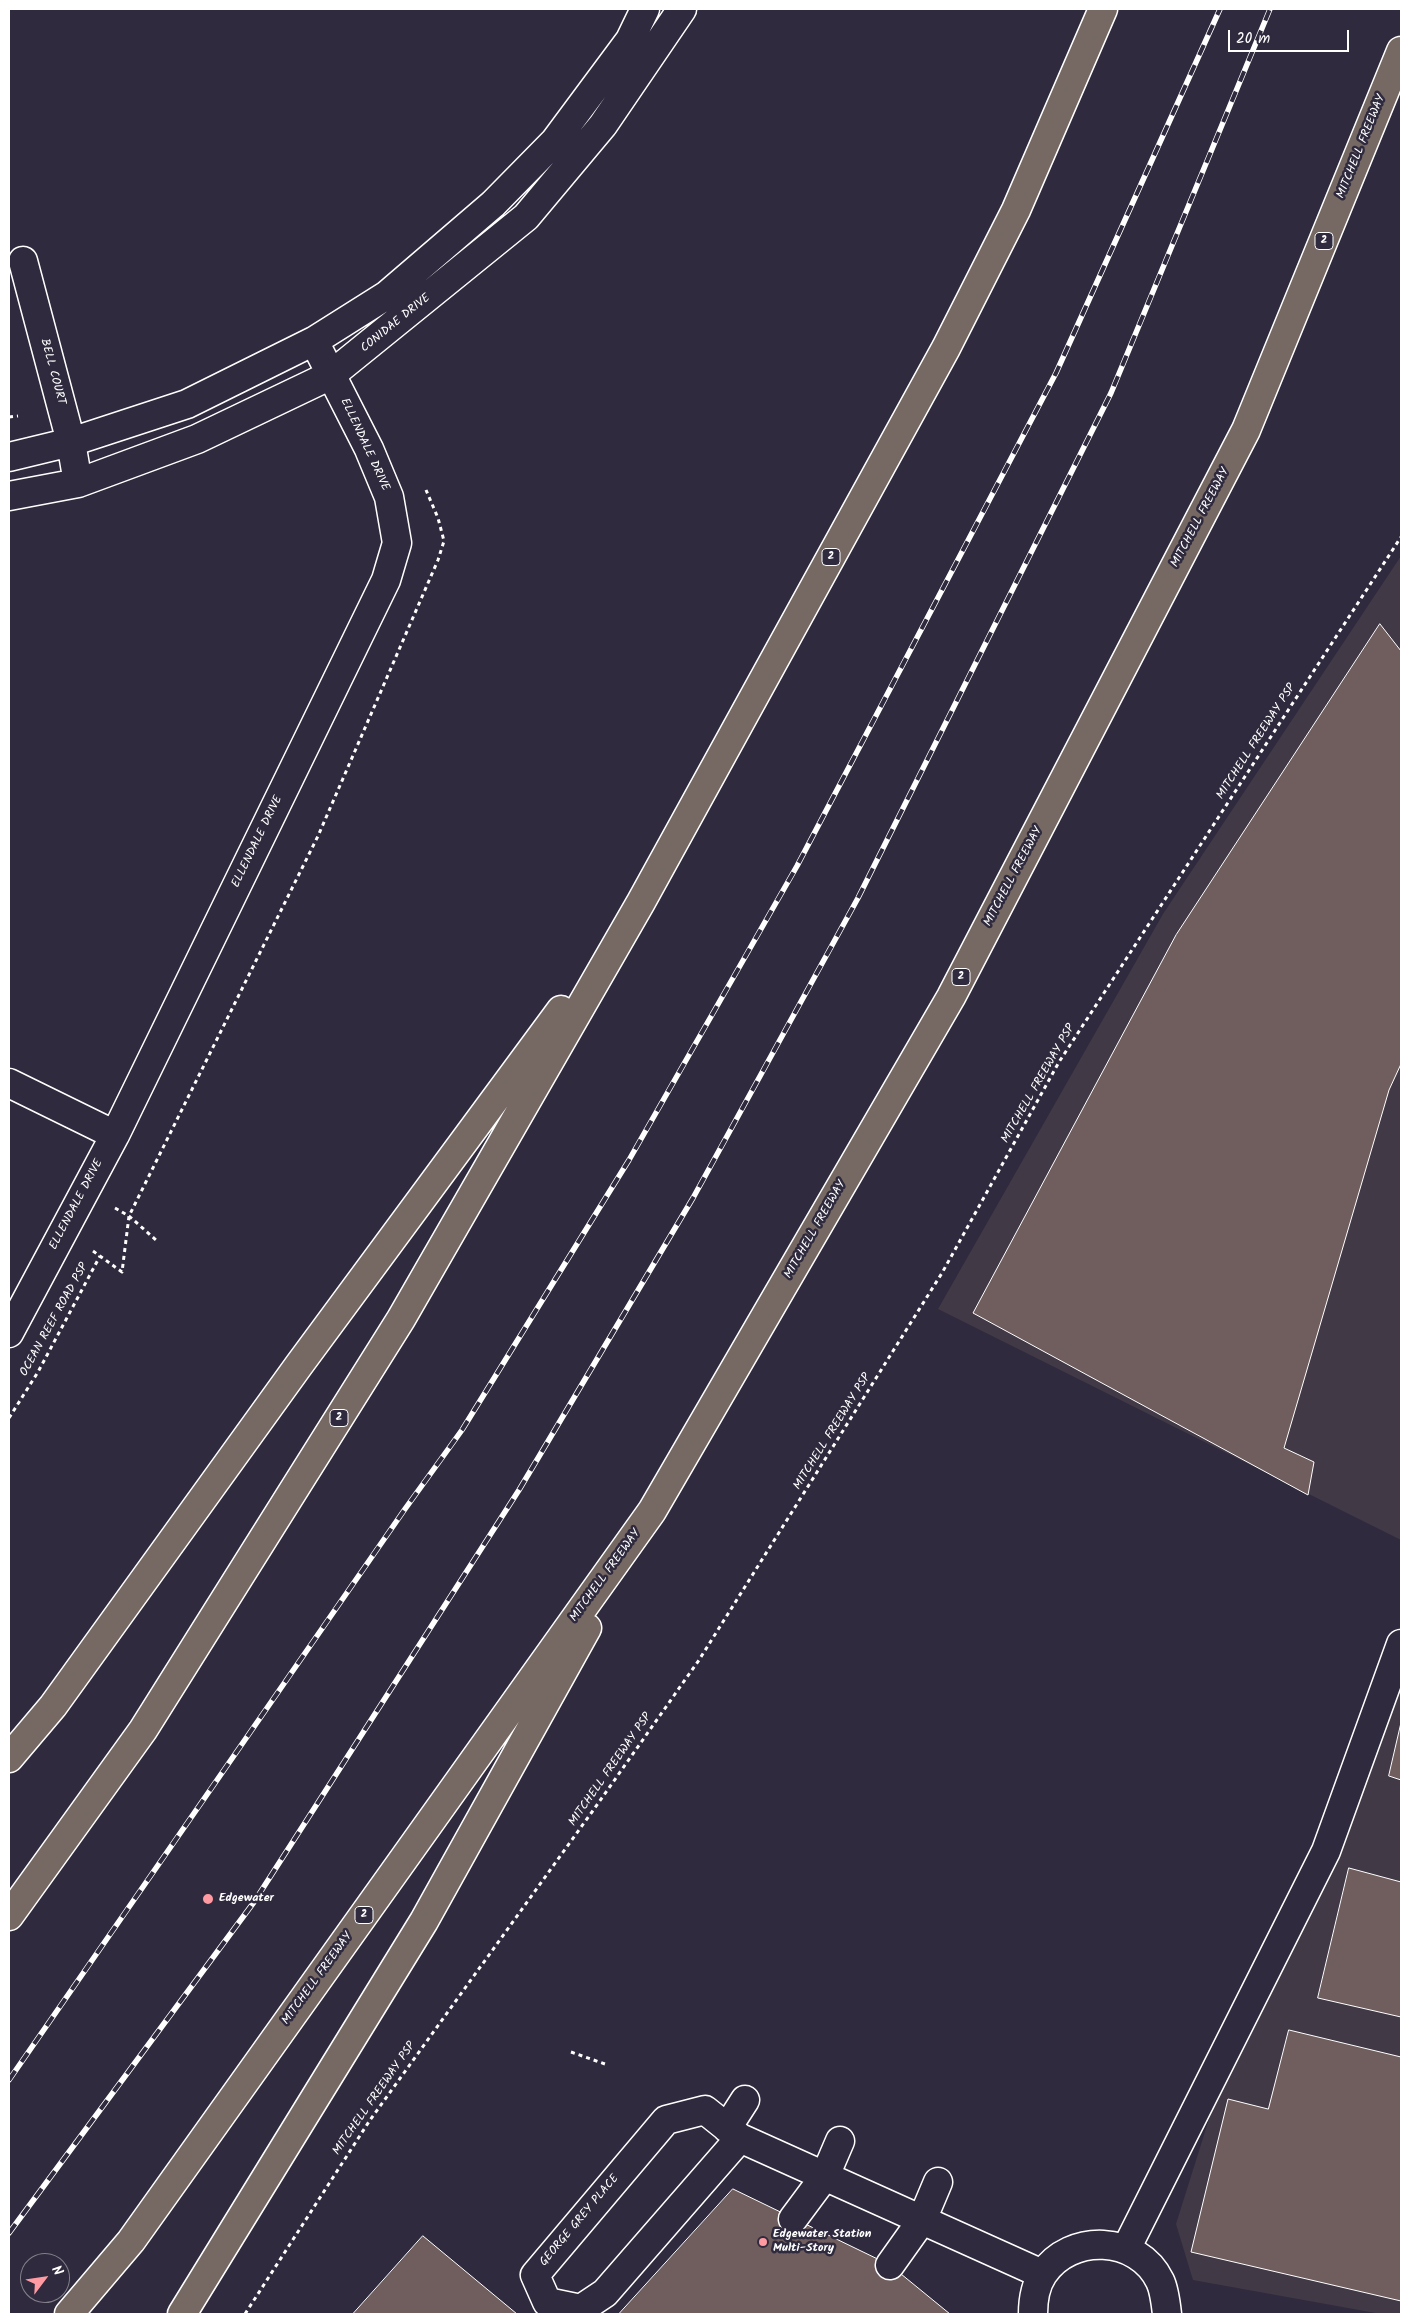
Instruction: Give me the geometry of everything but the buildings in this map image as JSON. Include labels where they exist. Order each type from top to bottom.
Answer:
[{"type":"highway","name":"2","points":[[9,1916],[143,1730],[401,1319],[641,902],[946,348],[1016,210],[1103,9]]},
{"type":"highway","name":"MITCHELL FREEWAY","points":[[69,2314],[131,2240],[652,1511],[951,997],[1246,430],[1401,51]]},
{"type":"highway","points":[[9,1758],[53,1706],[299,1365],[641,902]]},
{"type":"highway","points":[[182,2314],[424,1921],[652,1511]]},
{"type":"street","points":[[9,457],[71,442],[187,404],[314,342],[388,295],[500,197],[555,141],[630,40],[645,9]]},
{"type":"street","name":"CONIDAE DRIVE","points":[[9,496],[78,483],[196,439],[331,375],[526,217],[603,125],[682,9]]},
{"type":"street","name":"BELL COURT","points":[[23,261],[71,442],[78,483]]},
{"type":"street","name":"ELLENDALE DRIVE","points":[[9,1333],[115,1135],[381,589],[397,543],[389,497],[369,450],[314,342]]},
{"type":"street","points":[[9,1083],[115,1135]]},
{"type":"street","points":[[1126,2249],[1326,1851],[1401,1644]]},
{"type":"street","points":[[733,2133],[745,2100]]},
{"type":"street","name":"GEORGE GREY PLACE","points":[[733,2133],[605,2293],[581,2309],[547,2302],[535,2275],[666,2120],[705,2110],[733,2133],[1042,2274]]},
{"type":"street","points":[[793,2219],[825,2176],[840,2141]]},
{"type":"street","points":[[890,2265],[922,2220],[938,2182]]},
{"type":"street","points":[[1033,2314],[1033,2297],[1042,2274],[1058,2258],[1079,2247],[1103,2244],[1126,2249],[1146,2262],[1160,2281],[1168,2314]]},
{"type":"path","points":[[9,417],[62,411]]},
{"type":"path","name":"MITCHELL FREEWAY PSP","points":[[245,2314],[370,2120],[699,1660],[942,1273],[1059,1062],[1401,537]]},
{"type":"path","name":"OCEAN REEF ROAD PSP","points":[[9,1418],[38,1372],[100,1256]]},
{"type":"path","points":[[571,2052],[605,2064]]},
{"type":"shaded area","points":[[1401,556],[1401,1540],[938,1309],[1163,914]]},
{"type":"shaded area","points":[[1401,1644],[1401,2314],[1381,2314],[1193,2280],[1176,2224],[1221,2081]]},
{"type":"railway","points":[[9,2080],[405,1509],[462,1430],[629,1160],[797,866],[1056,373],[1220,9]]},
{"type":"railway","points":[[9,2233],[254,1902],[519,1490],[693,1198],[858,898],[1111,393],[1270,9]]},
{"type":"place","name":"Edgewater","points":[[208,1899]]},
{"type":"place","name":"Edgewater Station Multi-Story","points":[[763,2242]]}]
